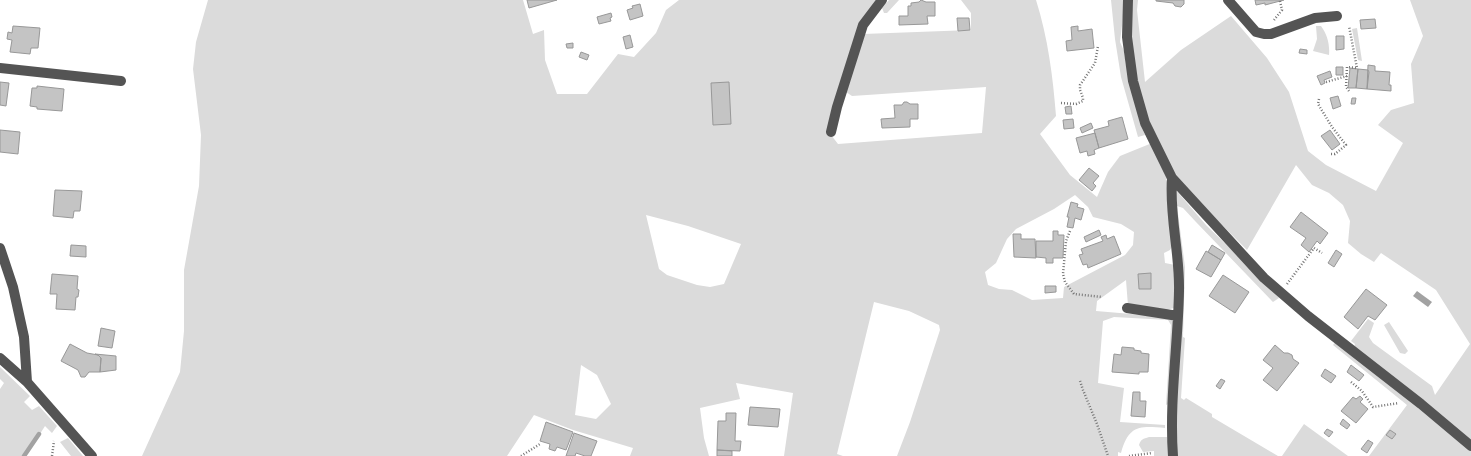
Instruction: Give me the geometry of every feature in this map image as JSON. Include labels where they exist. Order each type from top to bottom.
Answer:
[{"type":"street","points":[[831,132],[837,107],[863,25],[882,0]]},
{"type":"street","points":[[1128,0],[1127,37],[1133,81],[1145,123],[1172,178],[1264,278],[1308,316],[1415,399],[1471,446]]},
{"type":"street","points":[[1228,0],[1256,32],[1264,34],[1271,34],[1315,18],[1337,16]]},
{"type":"street","points":[[0,68],[121,81]]},
{"type":"street","points":[[1172,178],[1171,202],[1179,276],[1178,316],[1171,412],[1173,456]]},
{"type":"street","points":[[0,248],[13,287],[24,337],[27,382]]},
{"type":"street","points":[[1127,308],[1178,316]]},
{"type":"street","points":[[0,358],[27,382],[92,456]]},
{"type":"path","points":[[1273,24],[1282,10],[1280,1]]},
{"type":"path","points":[[1349,91],[1346,87],[1347,67],[1357,68],[1350,26]]},
{"type":"path","points":[[1061,103],[1076,104],[1083,101],[1080,85],[1095,63],[1098,46]]},
{"type":"path","points":[[1326,82],[1347,76]]},
{"type":"path","points":[[1319,99],[1318,104],[1332,127],[1346,145],[1335,154],[1331,154]]},
{"type":"path","points":[[1070,231],[1066,241],[1063,278],[1074,294],[1102,297]]},
{"type":"path","points":[[1282,294],[1286,286],[1314,248],[1322,253]]},
{"type":"path","points":[[1080,381],[1082,390],[1097,424],[1108,456]]},
{"type":"path","points":[[1351,382],[1362,391],[1374,407],[1403,402]]},
{"type":"path","points":[[52,456],[54,441]]},
{"type":"path","points":[[521,456],[540,444]]},
{"type":"path","points":[[1129,456],[1152,453]]},
{"type":"shaded area","points":[[208,0],[523,0],[533,34],[544,30],[545,60],[557,94],[587,94],[618,54],[634,57],[656,33],[666,10],[679,0],[878,0],[860,23],[830,117],[828,131],[838,144],[982,133],[986,87],[852,96],[846,92],[863,34],[971,30],[971,13],[961,0],[1036,0],[1044,29],[1049,58],[1056,116],[1040,134],[1070,175],[1097,197],[1108,172],[1120,156],[1157,141],[1150,125],[1139,90],[1133,54],[1133,0],[1138,0],[1137,10],[1145,82],[1181,50],[1231,16],[1267,58],[1289,92],[1308,151],[1326,165],[1376,191],[1403,143],[1378,125],[1391,110],[1414,103],[1411,64],[1423,36],[1410,0],[1471,0],[1471,441],[1354,347],[1355,344],[1351,341],[1368,319],[1374,323],[1369,337],[1373,343],[1432,386],[1435,395],[1470,344],[1436,290],[1381,253],[1374,262],[1361,254],[1348,243],[1350,221],[1343,205],[1329,193],[1312,185],[1296,165],[1247,250],[1175,175],[1166,179],[1168,184],[1167,194],[1173,244],[1170,250],[1164,253],[1165,263],[1175,265],[1177,280],[1176,305],[1174,308],[1166,310],[1128,306],[1126,280],[1097,301],[1096,311],[1167,317],[1172,320],[1175,325],[1168,404],[1166,405],[1171,325],[1168,320],[1114,317],[1103,321],[1098,383],[1124,388],[1120,422],[1165,425],[1165,428],[1148,427],[1136,429],[1128,437],[1121,453],[1118,452],[1118,456],[897,456],[910,422],[940,330],[939,325],[909,311],[874,302],[837,454],[843,456],[784,456],[793,393],[736,383],[740,399],[700,408],[704,438],[709,456],[630,456],[633,448],[573,430],[534,415],[507,456],[142,456],[180,372],[184,331],[184,270],[199,186],[201,135],[193,69],[196,42]],"holes":[[[1075,195],[1088,207],[1093,217],[1121,224],[1134,232],[1133,245],[1125,255],[1064,287],[1063,298],[1032,300],[1012,290],[999,289],[988,285],[985,272],[996,263],[1007,239],[1016,229],[1054,209]],[[646,215],[688,226],[741,244],[724,284],[710,287],[697,285],[667,275],[659,269]],[[581,365],[597,375],[611,404],[596,419],[575,415]]]},
{"type":"shaded area","points":[[889,0],[899,0],[887,13],[884,13],[882,8]]},
{"type":"shaded area","points":[[1111,0],[1125,0],[1120,42],[1124,51],[1126,66],[1140,123],[1145,135],[1138,137],[1121,77]]},
{"type":"shaded area","points":[[1316,26],[1321,26],[1325,32],[1328,39],[1329,55],[1313,51],[1317,39]]},
{"type":"shaded area","points":[[1357,28],[1362,61],[1358,60],[1352,29]]},
{"type":"shaded area","points":[[1175,189],[1206,225],[1276,293],[1279,298],[1273,302],[1183,208],[1177,206],[1185,267],[1183,337],[1185,338],[1181,398],[1184,400],[1186,398],[1212,414],[1212,417],[1278,456],[1176,456]]},
{"type":"shaded area","points":[[1417,291],[1432,302],[1428,307],[1413,296]]},
{"type":"shaded area","points":[[1389,322],[1408,351],[1405,354],[1400,353],[1384,325]]},
{"type":"shaded area","points":[[1336,341],[1471,450],[1471,456],[1369,456],[1407,405],[1333,345]]},
{"type":"shaded area","points":[[0,367],[30,396],[24,402],[32,410],[39,406],[57,426],[52,433],[45,426],[26,456],[0,456],[0,389],[4,383],[0,379]]},
{"type":"shaded area","points":[[1304,424],[1348,456],[1282,456]]},
{"type":"shaded area","points":[[1149,437],[1167,437],[1170,456],[1154,456],[1154,451],[1143,452],[1139,445],[1142,440]]},
{"type":"shaded area","points":[[68,438],[83,456],[71,456],[60,442]]},
{"type":"building","points":[[527,0],[557,0],[529,8]]},
{"type":"building","points":[[921,0],[926,2],[935,2],[935,16],[927,16],[928,24],[899,25],[899,16],[908,16],[908,6],[911,6],[911,3],[919,2]]},
{"type":"building","points":[[1156,0],[1184,0],[1184,4],[1181,7],[1175,6],[1173,3]]},
{"type":"building","points":[[1255,0],[1284,0],[1265,5],[1265,3],[1256,5]]},
{"type":"building","points":[[640,4],[643,16],[630,20],[627,10],[633,8],[632,6]]},
{"type":"building","points":[[611,13],[611,21],[599,24],[597,17]]},
{"type":"building","points":[[957,18],[969,18],[970,30],[958,31]]},
{"type":"building","points":[[1375,19],[1376,28],[1361,29],[1360,20]]},
{"type":"building","points":[[13,26],[40,28],[38,48],[31,48],[30,54],[10,52],[12,40],[7,39],[8,32],[12,33]]},
{"type":"building","points":[[1078,26],[1078,31],[1092,29],[1094,48],[1067,51],[1066,41],[1072,40],[1071,27]]},
{"type":"building","points":[[630,35],[633,47],[626,49],[623,37]]},
{"type":"building","points":[[1336,36],[1344,36],[1344,49],[1336,50]]},
{"type":"building","points":[[573,43],[573,48],[567,48],[566,44]]},
{"type":"building","points":[[1300,49],[1307,50],[1307,54],[1299,53]]},
{"type":"building","points":[[581,52],[589,55],[587,60],[579,57]]},
{"type":"building","points":[[1368,65],[1375,66],[1375,71],[1390,72],[1389,85],[1391,85],[1391,91],[1367,89]]},
{"type":"building","points":[[1336,67],[1343,67],[1343,75],[1336,75]]},
{"type":"building","points":[[1350,68],[1358,69],[1356,88],[1348,88]]},
{"type":"building","points":[[1358,69],[1368,70],[1369,72],[1367,89],[1356,88]]},
{"type":"building","points":[[1330,71],[1332,77],[1324,80],[1325,83],[1321,85],[1317,76]]},
{"type":"building","points":[[0,82],[9,83],[6,106],[0,105]]},
{"type":"building","points":[[729,82],[731,124],[713,125],[711,83]]},
{"type":"building","points":[[37,86],[64,89],[62,111],[37,109],[37,107],[30,106],[32,88],[37,88]]},
{"type":"building","points":[[1338,96],[1341,106],[1333,109],[1330,98]]},
{"type":"building","points":[[1352,98],[1356,98],[1355,104],[1351,104]]},
{"type":"building","points":[[904,102],[918,104],[918,119],[910,119],[910,127],[882,128],[881,119],[895,118],[894,105],[902,105]]},
{"type":"building","points":[[1071,106],[1072,114],[1066,114],[1065,107]]},
{"type":"building","points":[[1122,117],[1128,139],[1099,148],[1094,130],[1109,126],[1108,121]]},
{"type":"building","points":[[1073,119],[1074,128],[1064,129],[1063,120]]},
{"type":"building","points":[[1091,123],[1093,128],[1082,133],[1080,128]]},
{"type":"building","points":[[0,130],[20,132],[18,154],[0,152]]},
{"type":"building","points":[[1330,130],[1340,144],[1332,150],[1321,136]]},
{"type":"building","points":[[1095,133],[1099,148],[1094,150],[1095,154],[1088,156],[1087,151],[1080,153],[1076,138]]},
{"type":"building","points":[[1089,168],[1099,176],[1093,183],[1096,186],[1092,191],[1079,180]]},
{"type":"building","points":[[55,190],[82,191],[80,211],[74,211],[73,218],[53,216]]},
{"type":"building","points":[[1071,202],[1078,204],[1077,207],[1084,209],[1081,220],[1075,218],[1073,228],[1067,227],[1069,217],[1067,217]]},
{"type":"building","points":[[1301,212],[1328,233],[1320,244],[1317,241],[1309,252],[1301,245],[1306,238],[1290,227]]},
{"type":"building","points":[[1099,230],[1101,235],[1086,242],[1084,237]]},
{"type":"building","points":[[1053,231],[1058,231],[1058,235],[1064,235],[1063,258],[1053,258],[1053,263],[1046,263],[1046,258],[1036,257],[1036,241],[1053,241]]},
{"type":"building","points":[[1013,234],[1021,234],[1021,239],[1035,239],[1036,258],[1014,257]]},
{"type":"building","points":[[1106,235],[1107,239],[1114,236],[1121,254],[1088,268],[1087,264],[1083,265],[1079,255],[1083,254],[1081,249],[1103,241],[1101,237]]},
{"type":"building","points":[[71,245],[86,246],[86,257],[70,256]]},
{"type":"building","points":[[1212,245],[1225,253],[1221,260],[1208,252]]},
{"type":"building","points":[[1336,250],[1342,254],[1334,267],[1328,263]]},
{"type":"building","points":[[1206,251],[1221,260],[1211,277],[1196,269]]},
{"type":"building","points":[[1151,273],[1151,289],[1139,289],[1138,274]]},
{"type":"building","points":[[52,274],[78,276],[77,289],[79,290],[78,297],[76,297],[75,310],[56,309],[57,294],[50,294]]},
{"type":"building","points":[[1223,275],[1249,292],[1235,313],[1209,296]]},
{"type":"building","points":[[1045,286],[1056,286],[1056,292],[1045,293]]},
{"type":"building","points":[[1366,289],[1387,305],[1375,320],[1368,316],[1358,329],[1344,317]]},
{"type":"building","points":[[101,328],[115,331],[112,348],[98,346]]},
{"type":"building","points":[[70,344],[87,353],[98,355],[101,358],[100,372],[89,372],[85,377],[81,377],[78,370],[61,361]]},
{"type":"building","points":[[1275,345],[1284,353],[1292,355],[1293,359],[1299,363],[1277,391],[1263,380],[1273,368],[1263,360]]},
{"type":"building","points":[[1122,347],[1134,348],[1134,350],[1141,351],[1141,353],[1149,354],[1148,372],[1139,372],[1139,374],[1112,372],[1114,354],[1121,355]]},
{"type":"building","points":[[95,354],[116,356],[116,370],[100,372],[101,358]]},
{"type":"building","points":[[1351,365],[1364,375],[1359,381],[1347,372]]},
{"type":"building","points":[[1325,369],[1336,376],[1331,383],[1321,376]]},
{"type":"building","points":[[1221,379],[1225,381],[1220,389],[1216,386]]},
{"type":"building","points":[[1133,392],[1140,392],[1140,401],[1146,401],[1145,417],[1131,416]]},
{"type":"building","points":[[1360,396],[1363,399],[1360,402],[1368,409],[1356,423],[1341,411],[1353,397],[1356,399]]},
{"type":"building","points":[[750,407],[780,409],[778,427],[748,425]]},
{"type":"building","points":[[726,413],[736,413],[735,441],[741,441],[740,451],[717,450],[718,421],[726,421]]},
{"type":"building","points":[[1343,419],[1350,425],[1347,429],[1340,424]]},
{"type":"building","points":[[546,422],[573,432],[566,450],[557,447],[555,451],[549,449],[550,444],[540,441]]},
{"type":"building","points":[[1327,429],[1333,432],[1329,437],[1324,433]]},
{"type":"building","points":[[1390,430],[1396,434],[1392,439],[1386,435]]},
{"type":"building","points":[[574,433],[597,441],[591,456],[576,453],[575,456],[566,456]]},
{"type":"building","points":[[1368,440],[1373,443],[1367,453],[1361,449]]},
{"type":"building","points":[[717,450],[732,451],[732,456],[717,456]]},
{"type":"waterway","points":[[24,456],[39,434]]}]
